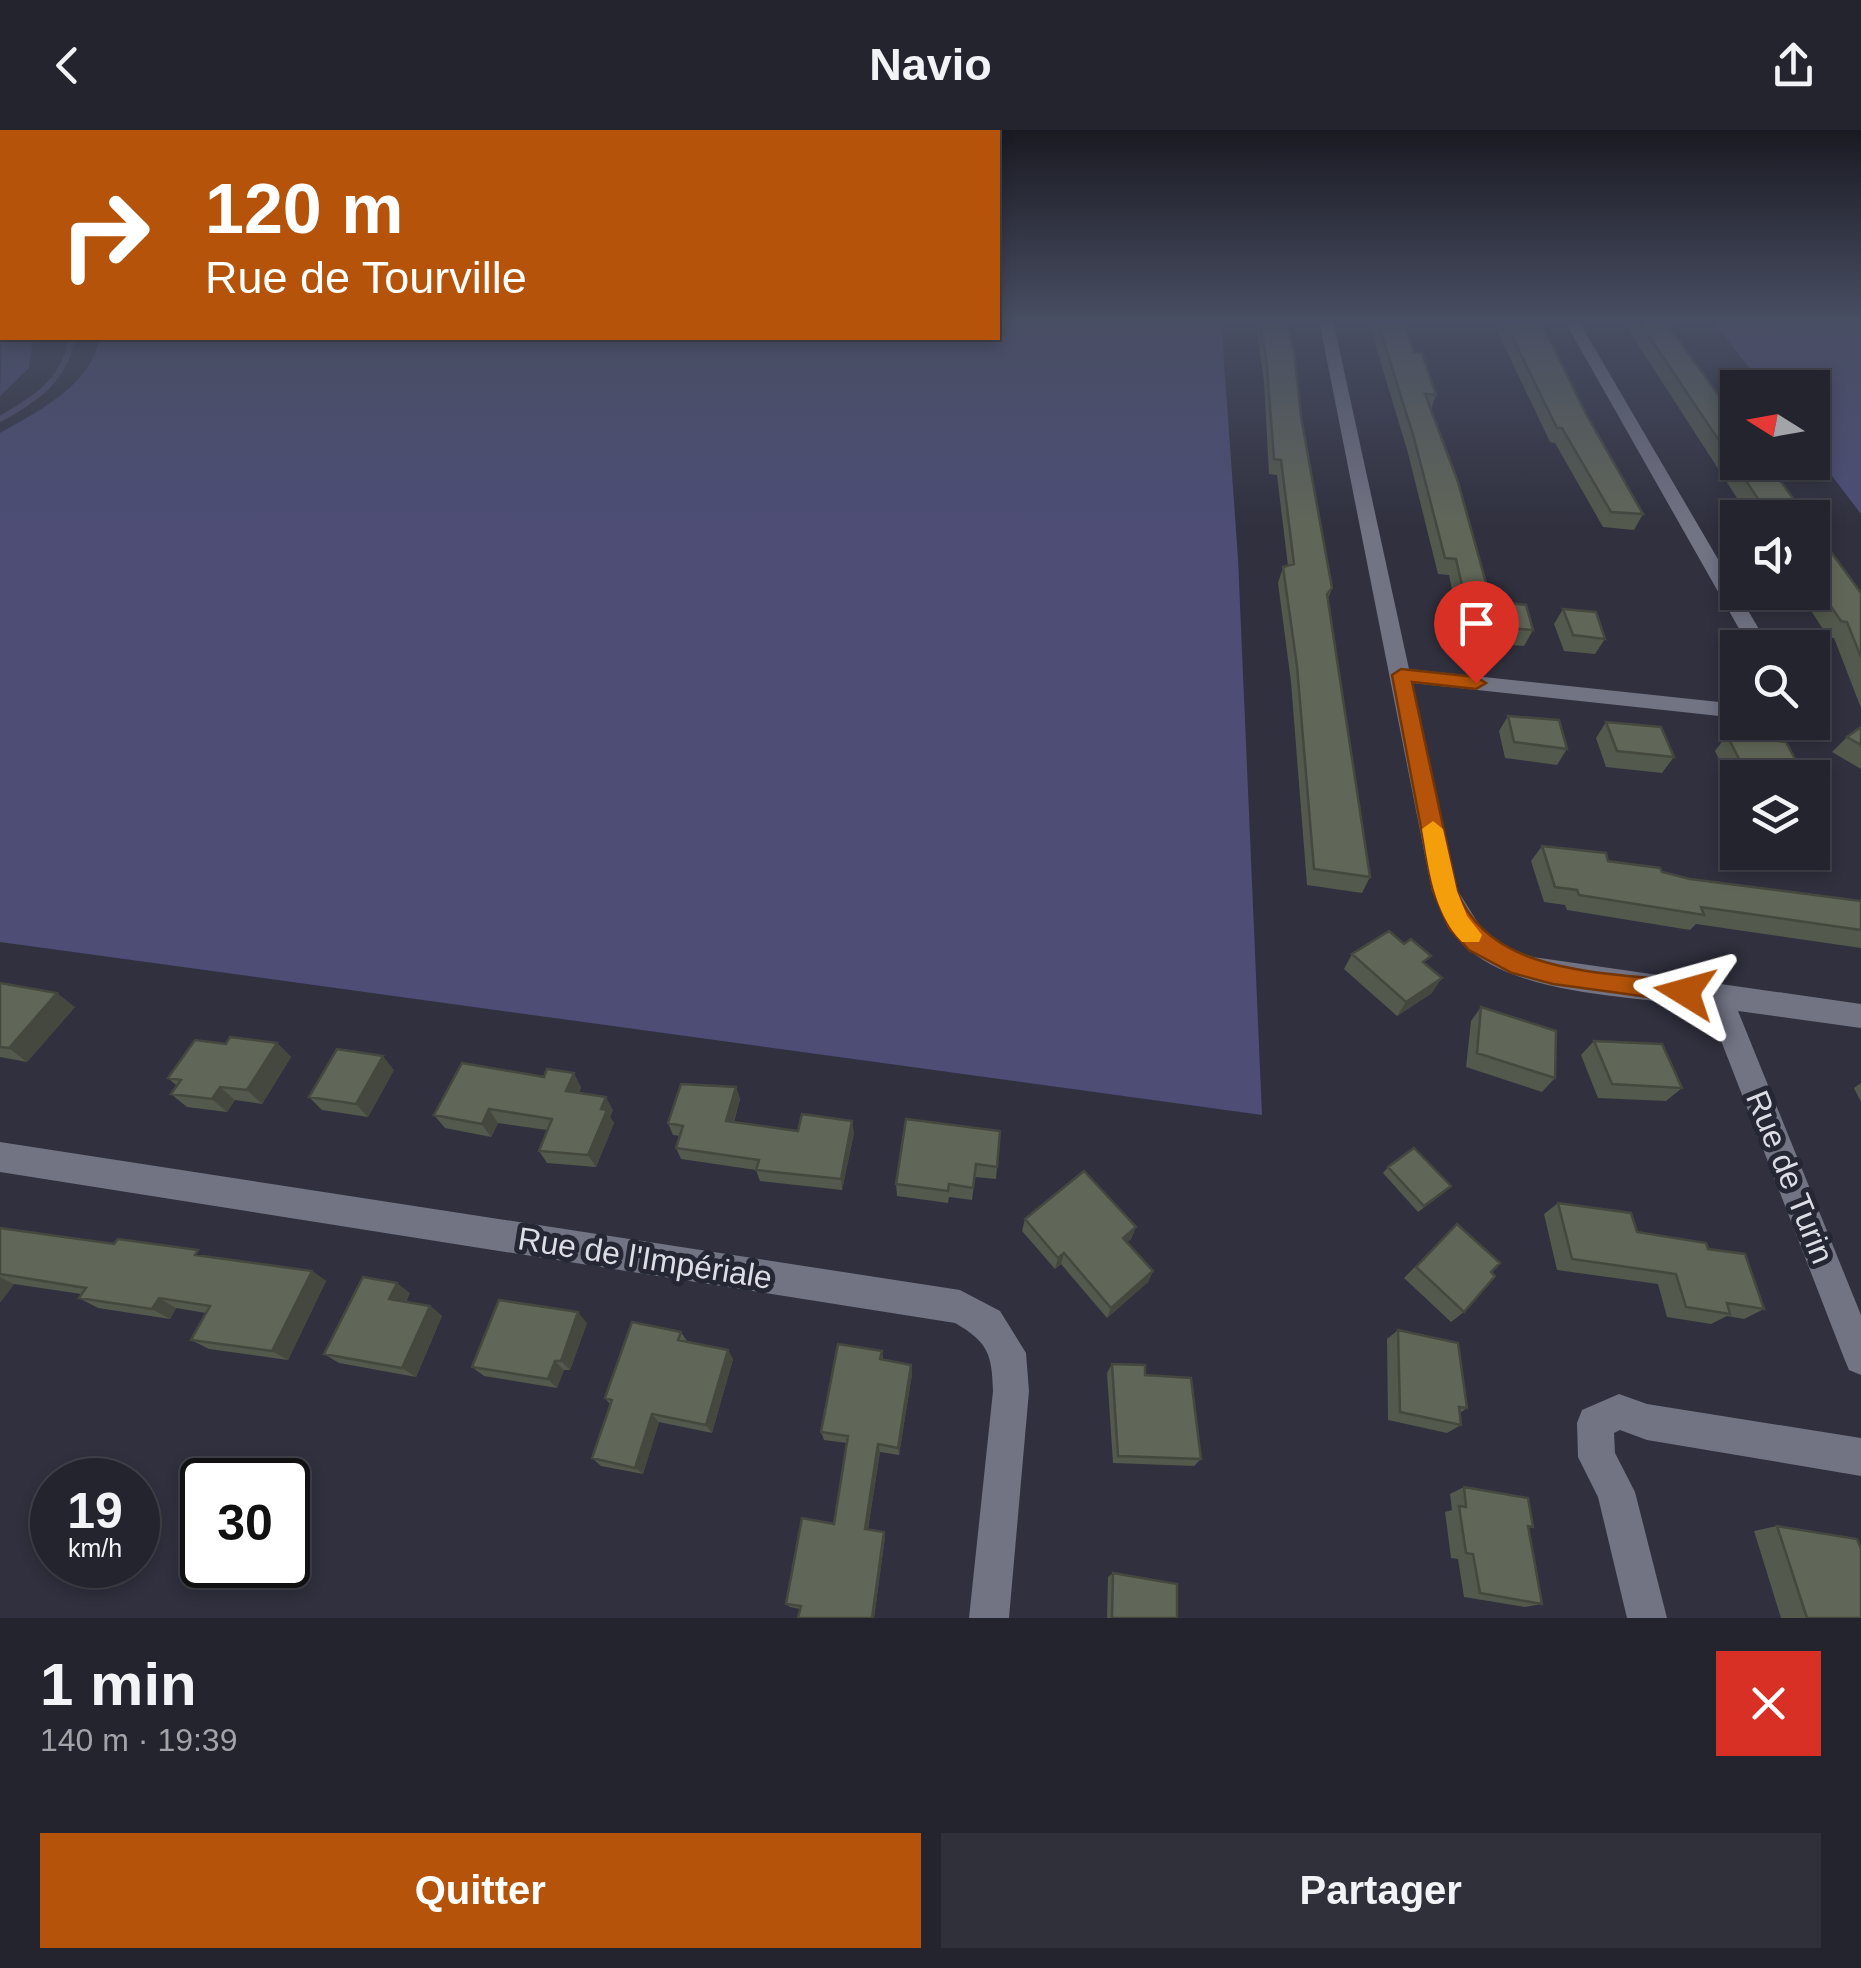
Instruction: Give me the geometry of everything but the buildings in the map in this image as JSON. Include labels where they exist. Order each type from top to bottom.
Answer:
[{"type":"street","points":[[1341,389],[1445,891],[1457,922],[1478,943],[1512,963],[1553,974],[1861,1016]]},
{"type":"street","points":[[1612,389],[1750,630]]},
{"type":"street","points":[[1401,675],[1720,709]]},
{"type":"street","name":"Rue de Turin","points":[[1718,996],[1861,1358]]},
{"type":"street","name":"Rue de l'Impériale","points":[[0,1156],[960,1308],[988,1323],[1009,1353],[1010,1391],[988,1618]]},
{"type":"street","points":[[1647,1618],[1616,1492],[1597,1458],[1596,1423],[1619,1412],[1647,1422],[1861,1457]]},
{"type":"shaded area","points":[[67,389],[1226,389],[1238,558],[1262,1115],[0,942],[0,433]]},
{"type":"shaded area","points":[[1830,389],[1861,389],[1861,514],[1830,473]]},
{"type":"waterway","points":[[0,419],[43,389]]},
{"type":"slow traffic","points":[[1433,829],[1445,891],[1457,922],[1470,935]]},
{"type":"route","points":[[1476,683],[1401,675],[1445,891],[1457,922],[1478,943],[1512,963],[1553,974],[1685,992]]}]
